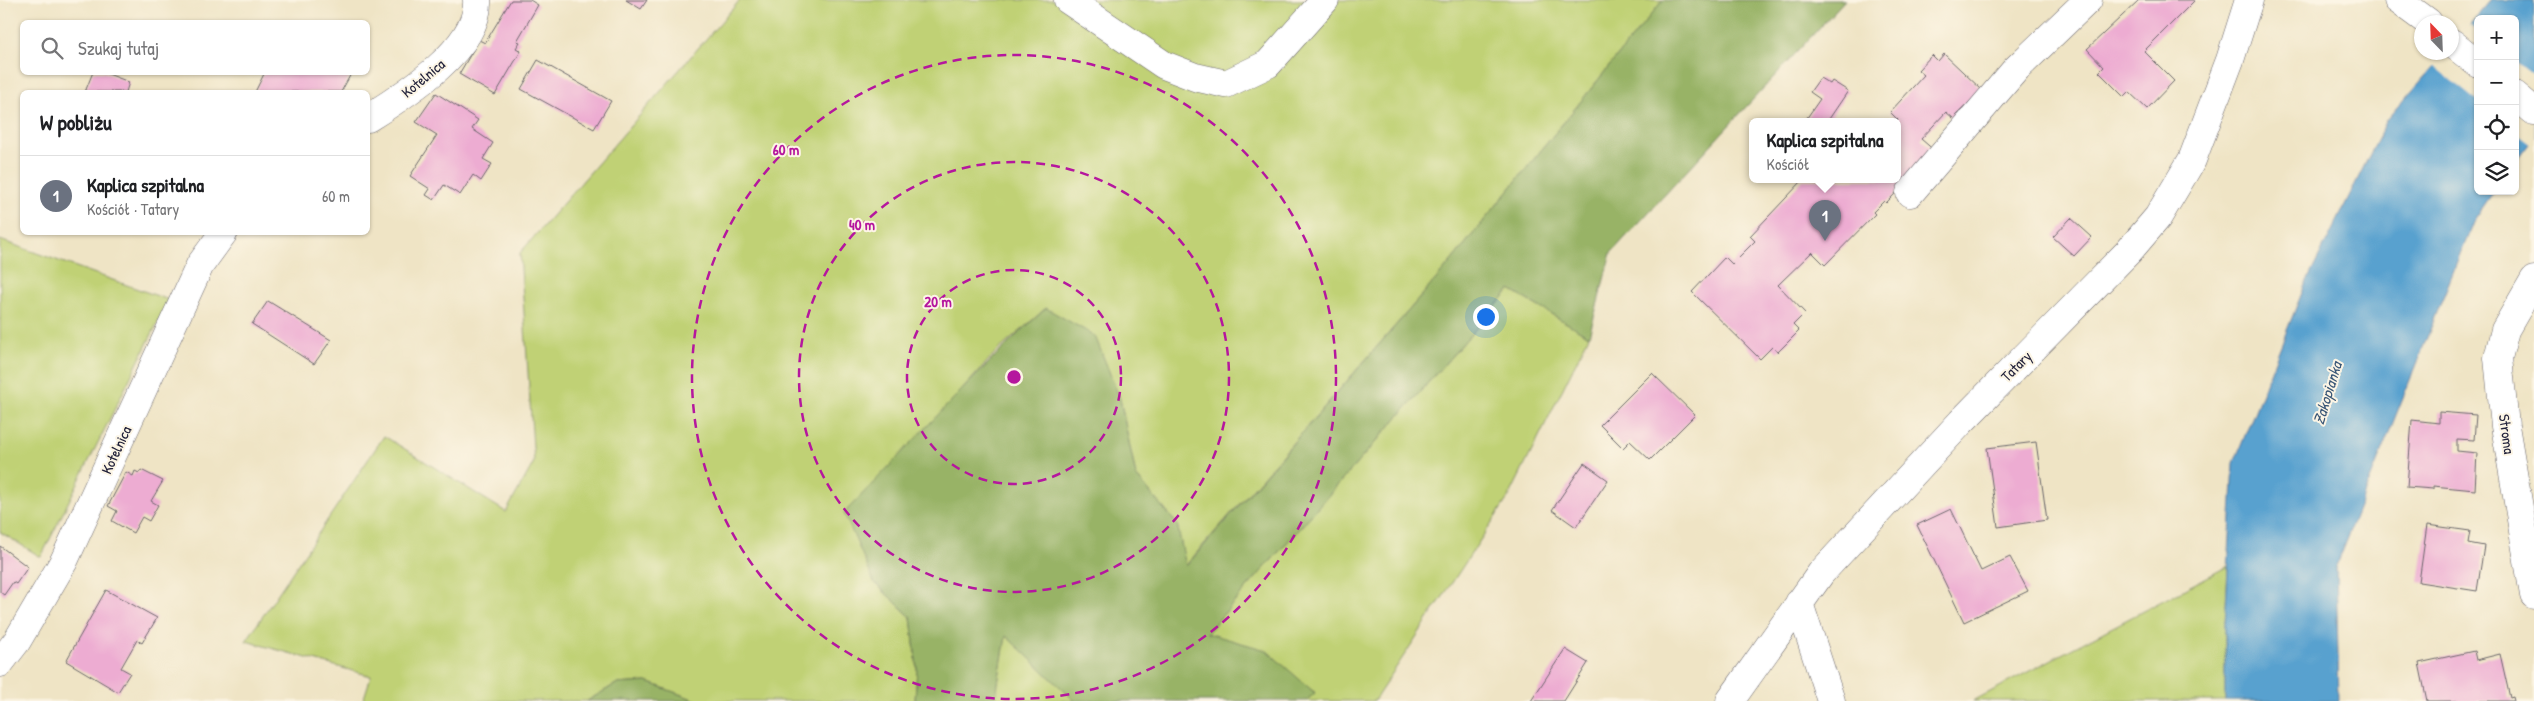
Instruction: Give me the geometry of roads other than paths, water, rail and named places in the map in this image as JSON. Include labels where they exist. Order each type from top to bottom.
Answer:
[{"type":"street","name":"Kotelnica","points":[[370,117],[414,89],[437,70],[461,40],[475,16],[477,0]]},
{"type":"street","points":[[1068,0],[1164,65],[1195,77],[1226,84],[1268,64],[1324,0]]},
{"type":"street","points":[[1910,193],[2016,69],[2088,0]]},
{"type":"street","name":"Tatary","points":[[1730,701],[1821,573],[1961,422],[2129,251],[2158,217],[2192,160],[2230,60],[2249,0]]},
{"type":"street","points":[[2459,48],[2474,61]]},
{"type":"street","points":[[2519,98],[2534,111]]},
{"type":"street","name":"Kotelnica","points":[[0,663],[17,641],[64,561],[200,266],[222,235]]},
{"type":"street","name":"Stroma","points":[[2534,280],[2504,330],[2498,358],[2505,426],[2534,595]]},
{"type":"street","points":[[1799,603],[1831,701]]},
{"type":"water","points":[[2491,0],[2534,0],[2534,137],[2519,158],[2519,15],[2478,15]]},
{"type":"water","name":"Zakopianka","points":[[2474,20],[2474,195],[2491,195],[2474,220],[2336,565],[2339,701],[2225,701],[2225,624],[2234,463],[2305,285],[2387,120],[2439,60],[2459,60],[2459,37]]},
{"type":"place","name":"Kaplica szpitalna","points":[[1825,241]]}]
